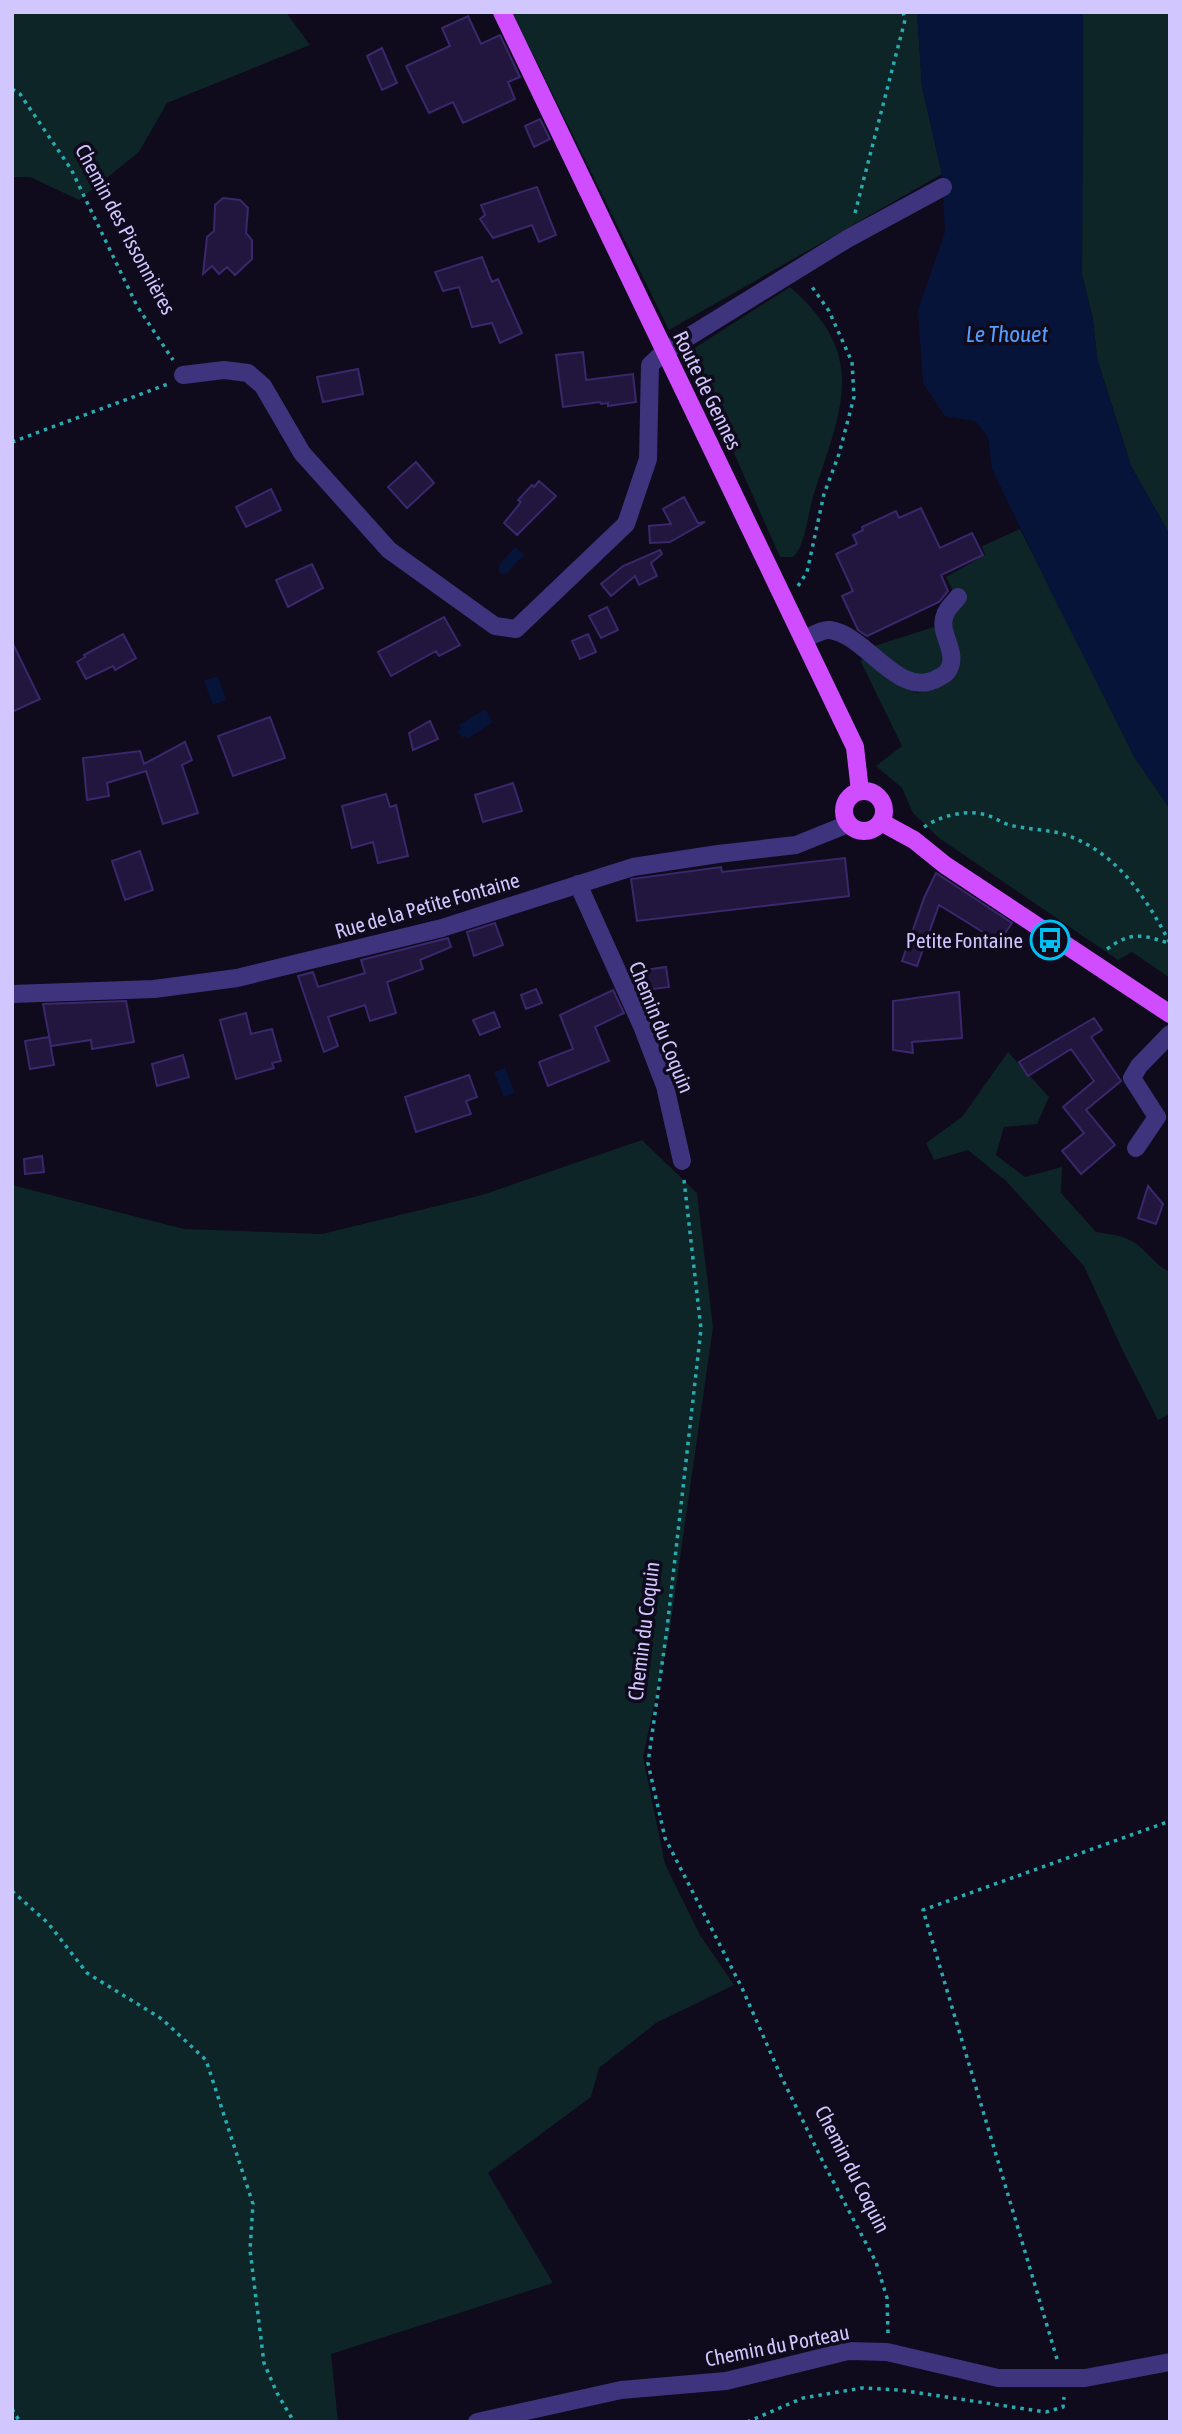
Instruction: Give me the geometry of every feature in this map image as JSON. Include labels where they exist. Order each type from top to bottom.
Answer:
[{"type":"main road","name":"Route de Gennes","points":[[502,12],[855,747],[860,791]]},
{"type":"main road","points":[[860,791],[873,793],[885,809],[881,822],[877,827],[865,832],[859,831],[848,824],[843,811],[845,804],[853,794],[860,791]]},
{"type":"main road","points":[[881,822],[914,840],[1170,1014]]},
{"type":"street","points":[[183,375],[224,370],[247,373],[263,386],[302,453],[389,550],[495,626],[516,629],[626,524],[648,459],[650,365],[664,352],[799,268],[943,187]]},
{"type":"street","points":[[804,639],[826,630],[840,633],[894,673],[912,682],[931,682],[947,673],[952,659],[942,626],[945,613],[958,597]]},
{"type":"street","name":"Rue de la Petite Fontaine","points":[[12,994],[154,989],[237,978],[442,928],[633,867],[796,845],[848,824]]},
{"type":"street","name":"Chemin du Coquin","points":[[578,884],[642,1026],[665,1086],[682,1161]]},
{"type":"street","points":[[1136,1148],[1157,1118],[1132,1078],[1139,1066],[1170,1034]]},
{"type":"street","name":"Chemin du Porteau","points":[[477,2422],[621,2390],[726,2381],[848,2351],[887,2352],[998,2378],[1085,2378],[1170,2362]]},
{"type":"path","points":[[847,239],[905,20],[903,12]]},
{"type":"path","name":"Chemin des Pissonnières","points":[[12,89],[20,94],[71,169],[137,306],[183,375]]},
{"type":"path","points":[[788,603],[807,572],[824,494],[839,454],[854,397],[852,362],[829,311],[799,268]]},
{"type":"path","points":[[12,442],[166,386],[183,375]]},
{"type":"path","points":[[914,840],[923,828],[936,819],[971,813],[985,814],[1010,825],[1067,835],[1091,846],[1128,876],[1170,943]]},
{"type":"path","points":[[1094,964],[1101,954],[1123,937],[1150,936],[1170,943]]},
{"type":"path","name":"Chemin du Coquin","points":[[682,1161],[701,1329],[667,1629],[648,1763],[665,1838],[741,1988],[825,2166],[876,2262],[887,2298],[887,2352]]},
{"type":"path","points":[[1058,2361],[923,1910],[1170,1821]]},
{"type":"path","points":[[12,1891],[48,1923],[87,1973],[162,2020],[206,2060],[253,2204],[250,2250],[264,2363],[294,2422]]},
{"type":"path","points":[[747,2422],[803,2398],[862,2388],[899,2390],[1046,2412],[1063,2407],[1065,2392]]},
{"type":"path","points":[[12,2409],[20,2422]]},
{"type":"green space","points":[[12,12],[286,12],[310,45],[167,103],[139,152],[79,200],[30,177],[12,177]]},
{"type":"green space","points":[[512,12],[917,12],[922,87],[942,174],[669,330]]},
{"type":"green space","points":[[1083,12],[1170,12],[1170,535],[1131,466],[1097,358],[1093,319],[1082,275]]},
{"type":"green space","points":[[790,287],[815,313],[832,337],[840,362],[842,386],[839,411],[803,538],[793,557],[780,557],[706,390],[689,360],[693,349]]},
{"type":"green space","points":[[1020,529],[1135,758],[1170,809],[1170,978],[1132,952],[1118,960],[939,838],[913,813],[902,788],[876,766],[902,746],[860,660],[869,658],[917,693],[936,689],[950,677],[954,645],[937,610],[952,601],[954,593],[946,577],[985,555],[982,546]]},
{"type":"green space","points":[[934,627],[944,649],[945,661],[938,669],[918,678],[871,647]]},
{"type":"green space","points":[[1008,1052],[1049,1097],[1037,1124],[1004,1127],[996,1155],[1025,1177],[1062,1167],[1061,1193],[1096,1232],[1130,1240],[1170,1272],[1170,1414],[1158,1420],[1084,1266],[1006,1181],[968,1150],[934,1160],[926,1143],[962,1117]]},
{"type":"green space","points":[[642,1140],[697,1193],[713,1327],[669,1635],[643,1757],[665,1864],[700,1935],[734,1985],[656,2023],[599,2068],[591,2097],[488,2173],[553,2283],[331,2354],[338,2422],[12,2422],[12,1185],[184,1229],[322,1234],[482,1195]]},
{"type":"water","name":"Le Thouet","points":[[917,12],[1083,12],[1082,275],[1093,320],[1097,358],[1131,466],[1170,535],[1170,809],[1135,758],[1053,596],[992,469],[988,437],[975,421],[945,416],[923,383],[918,310],[945,232],[942,174],[922,87]]},
{"type":"water","points":[[515,547],[524,555],[507,573],[502,574],[499,565]]},
{"type":"water","points":[[218,676],[226,700],[213,705],[204,681]]},
{"type":"water","points":[[485,709],[493,722],[467,739],[465,735],[462,738],[457,731],[461,729],[459,725]]},
{"type":"water","points":[[505,1068],[515,1093],[504,1097],[494,1072]]},
{"type":"building","points":[[468,16],[481,44],[500,35],[520,77],[508,82],[515,99],[463,123],[453,102],[429,113],[406,66],[450,46],[442,28]]},
{"type":"building","points":[[382,48],[397,83],[382,90],[367,56]]},
{"type":"building","points":[[540,119],[550,139],[534,147],[525,126]]},
{"type":"building","points":[[537,187],[556,235],[539,242],[532,225],[493,238],[480,219],[485,215],[481,205]]},
{"type":"building","points":[[223,198],[240,200],[248,208],[246,233],[252,240],[252,259],[235,275],[227,267],[219,274],[212,266],[203,274],[207,237],[214,231],[215,205]]},
{"type":"building","points":[[482,257],[492,282],[498,279],[522,333],[500,343],[492,323],[472,327],[459,287],[443,291],[435,272]]},
{"type":"building","points":[[583,352],[586,380],[633,374],[636,402],[608,406],[608,403],[600,402],[563,407],[556,355]]},
{"type":"building","points":[[358,369],[363,394],[323,402],[317,377]]},
{"type":"building","points":[[416,462],[434,483],[407,508],[388,487]]},
{"type":"building","points":[[539,481],[556,496],[517,535],[504,523],[521,502],[518,500]]},
{"type":"building","points":[[271,489],[281,510],[246,527],[236,507]]},
{"type":"building","points":[[684,497],[698,523],[705,522],[670,542],[650,543],[649,526],[671,524],[663,509]]},
{"type":"building","points":[[921,508],[940,548],[972,533],[983,555],[941,575],[948,591],[939,602],[867,636],[858,630],[842,596],[853,591],[836,554],[857,544],[853,535],[863,530],[862,527],[896,511],[899,518]]},
{"type":"building","points":[[660,550],[662,554],[651,563],[657,576],[639,585],[635,576],[611,596],[601,584],[623,566]]},
{"type":"building","points":[[312,564],[323,588],[288,607],[276,580]]},
{"type":"building","points":[[607,607],[618,630],[601,638],[589,616]]},
{"type":"building","points":[[444,617],[460,645],[439,656],[436,651],[391,676],[378,652]]},
{"type":"building","points":[[123,634],[136,658],[115,670],[113,666],[86,679],[77,662],[85,657],[84,655]]},
{"type":"building","points":[[588,634],[596,652],[580,659],[572,641]]},
{"type":"building","points":[[12,642],[40,699],[12,712]]},
{"type":"building","points":[[270,717],[285,758],[233,776],[218,736]]},
{"type":"building","points":[[430,721],[438,739],[413,750],[409,733]]},
{"type":"building","points":[[185,742],[192,760],[182,765],[198,813],[163,824],[146,771],[107,783],[109,796],[87,800],[83,758],[140,751],[144,764]]},
{"type":"building","points":[[513,783],[522,811],[483,822],[475,795]]},
{"type":"building","points":[[386,794],[390,807],[396,805],[408,856],[378,863],[373,842],[352,848],[342,806]]},
{"type":"building","points":[[140,851],[153,890],[125,900],[112,861]]},
{"type":"building","points":[[845,858],[849,896],[637,921],[631,879],[721,867],[722,872]]},
{"type":"building","points":[[936,873],[1012,923],[999,942],[939,905],[917,966],[902,961],[924,898]]},
{"type":"building","points":[[495,923],[503,945],[474,956],[467,932]]},
{"type":"building","points":[[448,938],[451,947],[420,960],[423,969],[387,982],[396,1013],[370,1021],[365,1005],[328,1017],[338,1046],[324,1052],[298,976],[313,972],[318,987],[365,973],[361,960]]},
{"type":"building","points":[[666,967],[669,987],[639,991],[631,972]]},
{"type":"building","points":[[536,989],[542,1003],[526,1009],[521,995]]},
{"type":"building","points":[[613,990],[624,1013],[595,1027],[609,1061],[548,1086],[539,1062],[573,1049],[560,1015]]},
{"type":"building","points":[[959,992],[962,1038],[912,1042],[913,1053],[893,1050],[893,1001]]},
{"type":"building","points":[[126,1001],[134,1042],[92,1049],[91,1040],[51,1046],[43,1004]]},
{"type":"building","points":[[494,1012],[500,1027],[480,1035],[473,1020]]},
{"type":"building","points":[[246,1013],[251,1034],[272,1029],[281,1061],[272,1063],[274,1068],[236,1079],[220,1020]]},
{"type":"building","points":[[1094,1018],[1102,1030],[1091,1037],[1121,1081],[1086,1110],[1115,1145],[1081,1174],[1062,1151],[1084,1133],[1063,1107],[1094,1081],[1071,1049],[1028,1076],[1019,1062]]},
{"type":"building","points":[[49,1037],[54,1065],[30,1069],[25,1041]]},
{"type":"building","points":[[183,1055],[189,1077],[157,1086],[152,1064]]},
{"type":"building","points":[[469,1075],[477,1097],[466,1101],[471,1114],[416,1132],[405,1097]]},
{"type":"building","points":[[42,1156],[44,1172],[25,1174],[24,1159]]},
{"type":"building","points":[[1148,1186],[1163,1204],[1156,1224],[1138,1218]]},
{"type":"place","name":"Petite Fontaine","points":[[1050,940]]}]
